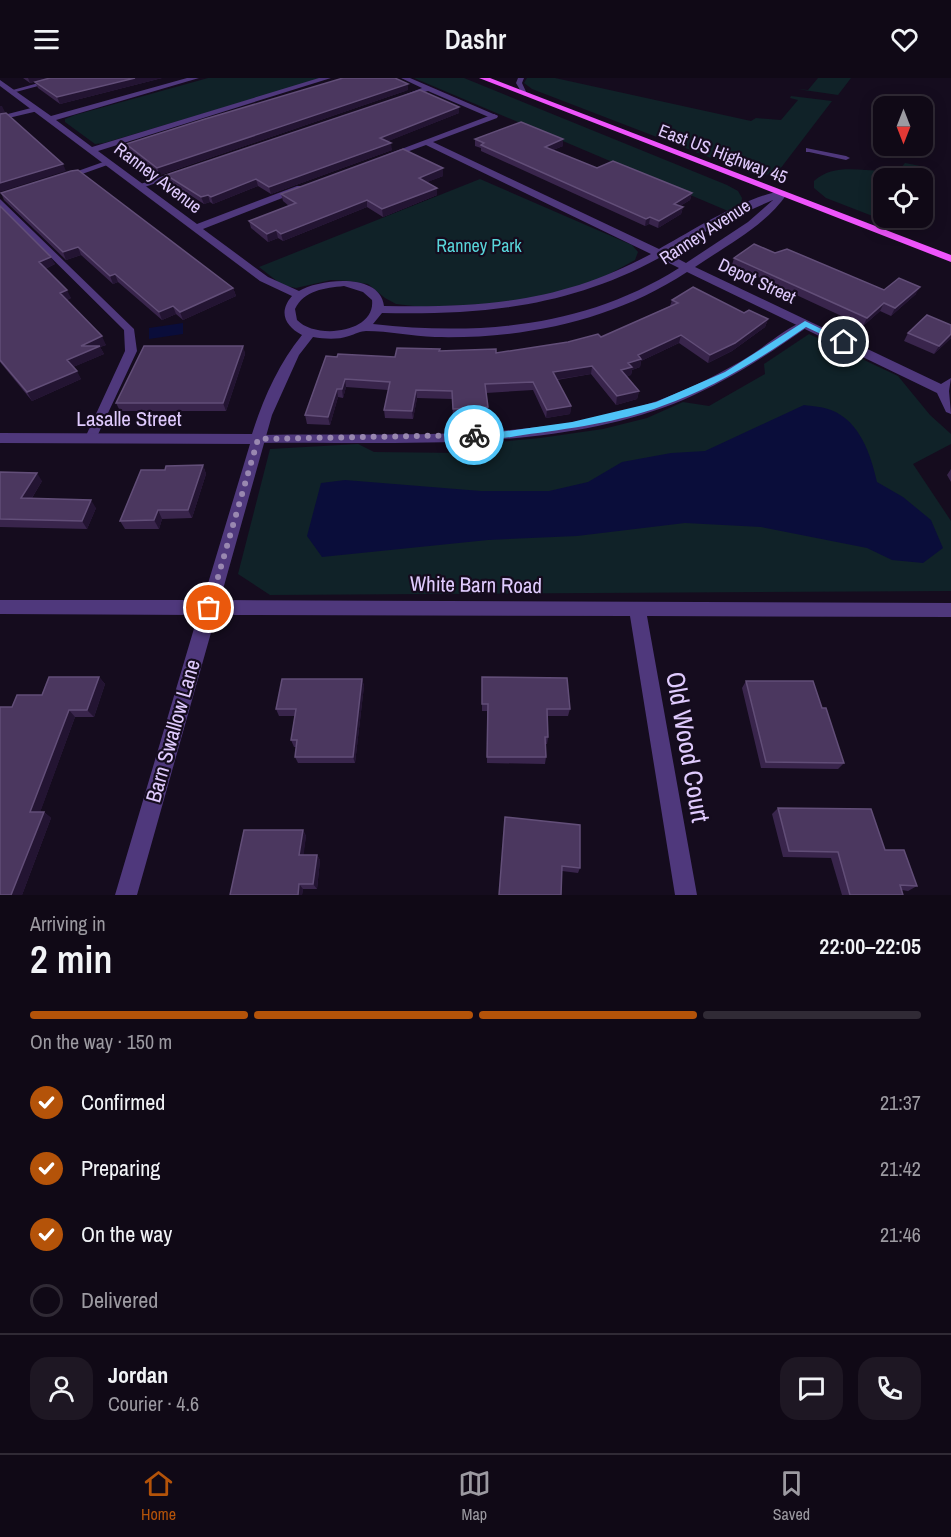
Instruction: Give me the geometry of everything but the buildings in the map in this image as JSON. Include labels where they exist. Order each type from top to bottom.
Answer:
[{"type":"main road","name":"East US Highway 45","points":[[483,78],[951,260]]},
{"type":"street","points":[[49,119],[195,78]]},
{"type":"street","points":[[91,150],[327,78]]},
{"type":"street","name":"Ranney Avenue","points":[[0,82],[264,279],[299,295]]},
{"type":"street","points":[[379,159],[494,116]]},
{"type":"street","name":"Depot Street","points":[[427,142],[805,324],[947,386],[951,409]]},
{"type":"street","points":[[195,228],[312,184]]},
{"type":"street","name":"Ranney Avenue","points":[[380,309],[471,311],[526,303],[577,291],[615,277],[754,201],[782,194]]},
{"type":"street","name":"Ranney Avenue","points":[[365,327],[459,335],[548,324],[584,316],[634,298],[687,268],[772,209],[782,194]]},
{"type":"street","points":[[327,284],[352,284],[371,291],[379,300],[380,309],[375,318],[365,327],[348,333],[328,336],[298,328],[291,321],[288,312],[291,303],[299,295],[327,284]]},
{"type":"street","name":"Barn Swallow Lane","points":[[126,895],[258,439],[277,385],[293,354],[310,333]]},
{"type":"street","name":"Lasalle Street","points":[[0,438],[258,439]]},
{"type":"street","name":"White Barn Road","points":[[0,607],[951,610]]},
{"type":"street","name":"Old Wood Court","points":[[637,609],[686,895]]},
{"type":"lane","points":[[12,91],[65,78]]},
{"type":"lane","points":[[404,78],[494,116]]},
{"type":"lane","points":[[521,78],[519,83],[526,95]]},
{"type":"lane","points":[[396,99],[429,88]]},
{"type":"lane","points":[[0,118],[36,109]]},
{"type":"lane","points":[[809,150],[846,158]]},
{"type":"lane","points":[[57,179],[109,163]]},
{"type":"lane","points":[[139,186],[189,170]]},
{"type":"lane","points":[[0,197],[11,193]]},
{"type":"lane","points":[[0,202],[129,329],[131,351],[90,440]]},
{"type":"lane","points":[[258,439],[500,435],[584,423],[630,413],[691,392],[757,358],[805,324]]},
{"type":"green space","points":[[208,78],[324,78],[104,143],[95,144],[65,122],[65,119],[75,115]]},
{"type":"green space","points":[[414,78],[464,78],[727,185],[738,191],[742,198],[741,204],[728,211]]},
{"type":"green space","points":[[527,78],[555,78],[751,121],[756,118],[781,120],[798,100],[790,98],[791,96],[832,101],[777,173],[758,176],[532,89],[524,83]]},
{"type":"green space","points":[[818,78],[851,78],[838,95],[797,89],[808,90]]},
{"type":"green space","points":[[905,163],[920,166],[919,168],[901,168]]},
{"type":"green space","points":[[844,169],[873,170],[873,216],[826,198],[814,188],[814,181],[823,174]]},
{"type":"green space","name":"Ranney Park","points":[[480,179],[632,245],[638,252],[635,260],[593,283],[518,303],[422,307],[396,304],[368,284],[331,280],[296,288],[282,285],[259,267]]},
{"type":"green space","points":[[809,334],[898,376],[930,415],[951,434],[951,444],[913,464],[951,521],[951,591],[270,595],[238,574],[270,449],[358,444],[374,452],[462,453],[468,445],[603,429],[647,418],[683,402],[709,406],[765,374],[764,364]]},
{"type":"shaded area","points":[[183,323],[183,334],[149,339],[149,328]]},
{"type":"shaded area","points":[[804,405],[831,410],[850,422],[863,440],[877,482],[903,497],[931,520],[943,548],[923,563],[892,560],[867,548],[761,527],[685,523],[577,536],[488,540],[322,557],[307,536],[321,483],[345,480],[481,491],[549,491],[588,482],[622,462],[671,453],[705,451]]},
{"type":"way so far","points":[[209,608],[258,439],[474,435]]},
{"type":"route","points":[[474,435],[500,435],[572,425],[659,405],[691,392],[757,358],[805,324],[844,342]]}]
